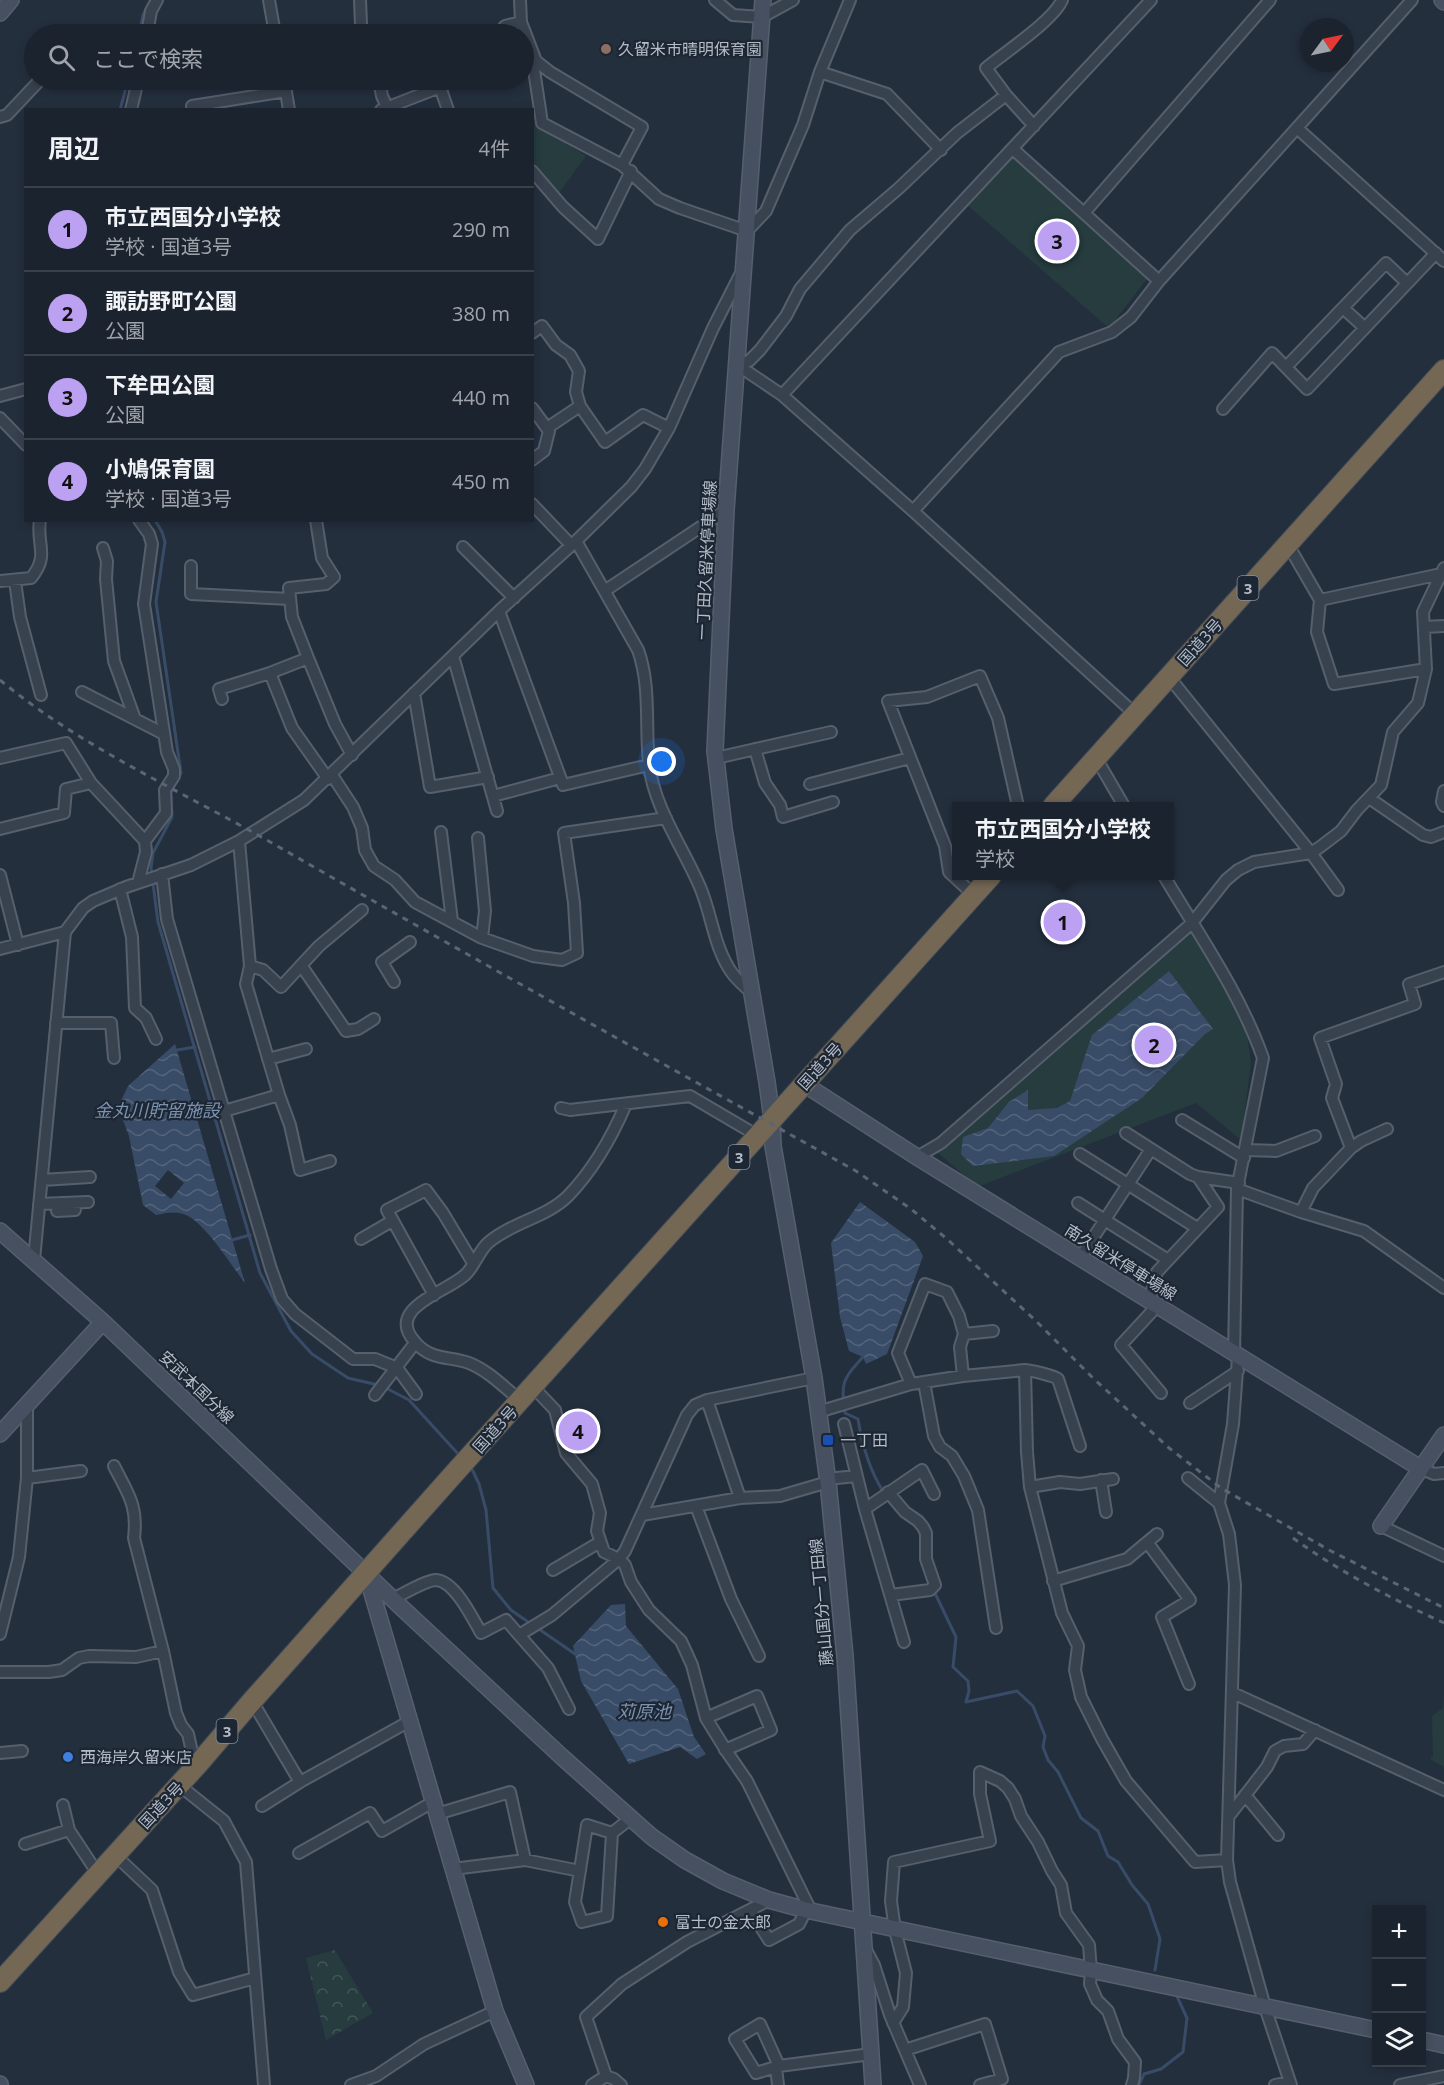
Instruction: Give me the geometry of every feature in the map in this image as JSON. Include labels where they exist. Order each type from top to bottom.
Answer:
[{"type":"highway","name":"国道3号","points":[[1057,802],[1444,370]]},
{"type":"highway","name":"国道3号","points":[[0,1982],[199,1763],[451,1477],[987,880]]},
{"type":"main road","points":[[0,13],[11,0]]},
{"type":"main road","name":"一丁田久留米停車場線","points":[[763,0],[726,510],[720,612],[716,758],[724,829],[772,1119]]},
{"type":"main road","name":"南久留米停車場線","points":[[804,1084],[1153,1304],[1237,1361],[1420,1468]]},
{"type":"main road","name":"藤山国分一丁田線","points":[[772,1119],[773,1146],[814,1378],[827,1481],[845,1656],[873,2085]]},
{"type":"main road","name":"安武本国分線","points":[[0,1231],[102,1322],[366,1573],[630,1819],[651,1838],[685,1860],[723,1881],[769,1900],[809,1911],[1372,2029]]},
{"type":"main road","points":[[0,1434],[102,1322]]},
{"type":"main road","points":[[1382,1526],[1444,1435]]},
{"type":"main road","points":[[366,1573],[408,1722],[495,2011],[525,2085]]},
{"type":"main road","points":[[382,1630],[398,1603]]},
{"type":"main road","points":[[1426,2041],[1444,2045]]},
{"type":"street","points":[[149,24],[151,11],[157,0]]},
{"type":"street","points":[[269,0],[273,24]]},
{"type":"street","points":[[360,0],[361,24]]},
{"type":"street","points":[[513,24],[521,22],[520,0]]},
{"type":"street","points":[[715,0],[733,15],[762,17],[793,0]]},
{"type":"street","points":[[536,61],[534,70],[542,123],[626,168],[659,199],[747,231],[766,211],[803,125],[820,72],[850,0]]},
{"type":"street","points":[[1034,126],[1006,95],[986,68],[1047,19],[1059,7],[1062,0]]},
{"type":"street","points":[[782,395],[1151,0]]},
{"type":"street","points":[[1084,213],[1270,0]]},
{"type":"street","points":[[913,511],[1059,352],[1113,332],[1131,317],[1159,281],[1412,0]]},
{"type":"street","points":[[534,56],[536,61],[550,72],[642,127],[598,239],[563,207],[534,173]]},
{"type":"street","points":[[820,72],[887,94],[940,150]]},
{"type":"street","points":[[0,117],[7,115],[31,90]]},
{"type":"street","points":[[131,108],[136,90]]},
{"type":"street","points":[[192,108],[192,106],[263,90]]},
{"type":"street","points":[[286,90],[289,108]]},
{"type":"street","points":[[381,90],[387,108],[432,90]]},
{"type":"street","points":[[441,90],[447,108]]},
{"type":"street","points":[[736,364],[749,361],[760,350],[786,316],[800,289],[850,230],[957,133],[1006,95]]},
{"type":"street","points":[[1223,408],[1272,353],[1307,389],[1407,283],[1440,257],[1297,128]]},
{"type":"street","points":[[1013,149],[1159,281]]},
{"type":"street","points":[[1286,367],[1386,263],[1407,283]]},
{"type":"street","points":[[34,1260],[65,932],[83,908],[93,901],[120,889],[191,865],[239,841],[304,800],[499,611],[632,487],[669,428],[712,327],[744,269]]},
{"type":"street","points":[[1343,308],[1365,328]]},
{"type":"street","points":[[534,332],[542,326],[556,345],[570,355],[579,371],[576,392],[580,406],[605,442],[644,415],[669,428]]},
{"type":"street","points":[[736,364],[782,395],[1135,714]]},
{"type":"street","points":[[0,396],[24,390]]},
{"type":"street","points":[[547,428],[580,406]]},
{"type":"street","points":[[534,411],[549,431],[544,451],[534,458]]},
{"type":"street","points":[[0,418],[24,443]]},
{"type":"street","points":[[534,506],[573,543],[606,590],[638,650],[644,666],[649,765],[654,786],[666,818],[701,889],[721,950],[732,974],[752,993]]},
{"type":"street","points":[[606,590],[726,510]]},
{"type":"street","points":[[0,580],[15,581],[31,578],[40,568],[42,551],[38,530],[40,522]]},
{"type":"street","points":[[140,522],[149,534],[152,544],[144,604],[167,752],[174,769],[174,776],[165,790],[166,813],[145,841]]},
{"type":"street","points":[[316,522],[322,558],[334,578],[327,584],[289,588],[292,617],[335,724],[352,755]]},
{"type":"street","points":[[1287,543],[1320,600],[1317,632],[1334,684],[1425,669]]},
{"type":"street","points":[[463,547],[514,597]]},
{"type":"street","points":[[103,548],[107,561],[106,579],[114,661],[135,719]]},
{"type":"street","points":[[191,566],[191,594],[290,599]]},
{"type":"street","points":[[1320,600],[1442,571]]},
{"type":"street","points":[[917,1157],[941,1143],[1192,923],[1226,880],[1238,870],[1254,862],[1311,853],[1341,831],[1381,785],[1393,732],[1418,702],[1425,669],[1423,612],[1442,571]]},
{"type":"street","points":[[15,581],[20,617],[41,695]]},
{"type":"street","points":[[499,611],[563,785],[649,765]]},
{"type":"street","points":[[1424,627],[1444,626]]},
{"type":"street","points":[[453,656],[497,811]]},
{"type":"street","points":[[222,699],[219,689],[308,658]]},
{"type":"street","points":[[270,673],[292,728],[353,807],[362,828],[364,850],[374,866],[395,880],[415,902],[482,938],[533,956],[562,960],[577,953],[574,903],[564,833],[666,818]]},
{"type":"street","points":[[952,875],[949,872],[945,846],[888,701],[927,697],[980,676],[998,718],[1017,802]]},
{"type":"street","points":[[1169,677],[1311,853],[1338,890]]},
{"type":"street","points":[[82,692],[164,734]]},
{"type":"street","points":[[414,693],[430,787],[488,777]]},
{"type":"street","points":[[716,758],[831,732]]},
{"type":"street","points":[[0,758],[66,743],[91,783],[145,841],[146,852],[138,883]]},
{"type":"street","points":[[755,749],[765,783],[780,806],[783,817],[833,802]]},
{"type":"street","points":[[810,784],[910,758]]},
{"type":"street","points":[[1096,758],[1121,802]]},
{"type":"street","points":[[493,796],[560,778]]},
{"type":"street","points":[[0,829],[64,813],[66,789],[91,783]]},
{"type":"street","points":[[1444,791],[1442,802],[1444,806]]},
{"type":"street","points":[[1369,798],[1423,835],[1431,837],[1444,832]]},
{"type":"street","points":[[441,832],[452,921]]},
{"type":"street","points":[[478,838],[485,911],[482,938]]},
{"type":"street","points":[[239,841],[250,966],[246,984],[290,1125],[300,1170],[330,1161]]},
{"type":"street","points":[[0,874],[5,918],[18,945]]},
{"type":"street","points":[[162,874],[166,919],[270,1269],[282,1299],[295,1314],[353,1359],[375,1359],[397,1368],[416,1394]]},
{"type":"street","points":[[958,880],[974,895]]},
{"type":"street","points":[[1166,880],[1242,1008],[1263,1058],[1238,1186],[1237,1361],[1233,1424],[1219,1503],[1228,1534],[1235,1585],[1227,1860],[1230,1882],[1265,2007],[1291,2084],[1275,2085]]},
{"type":"street","points":[[120,889],[132,937],[135,1008],[146,1018],[156,1039]]},
{"type":"street","points":[[250,966],[263,970],[281,987],[319,946],[362,910]]},
{"type":"street","points":[[0,949],[65,932]]},
{"type":"street","points":[[394,982],[382,962],[410,942]]},
{"type":"street","points":[[302,965],[345,1031],[358,1029],[374,1019]]},
{"type":"street","points":[[1351,1148],[1332,1098],[1336,1084],[1320,1038],[1415,1004],[1409,984],[1444,972]]},
{"type":"street","points":[[56,1023],[111,1023],[114,1058]]},
{"type":"street","points":[[268,1059],[306,1049]]},
{"type":"street","points":[[224,1111],[279,1095]]},
{"type":"street","points":[[561,1108],[570,1110],[690,1096],[758,1136]]},
{"type":"street","points":[[626,1104],[612,1138],[591,1169],[566,1198],[488,1242],[466,1274],[418,1305],[407,1317],[405,1325],[415,1342],[431,1354],[446,1360],[468,1363],[555,1410],[566,1453],[592,1485],[600,1513],[597,1532],[604,1552],[625,1564],[631,1582],[650,1610],[681,1641],[692,1665],[706,1718],[747,1781],[809,1911],[799,1924],[769,1941],[750,1910]]},
{"type":"street","points":[[1182,1120],[1244,1154],[1276,1151],[1316,1136]]},
{"type":"street","points":[[1301,1212],[1313,1188],[1351,1148],[1387,1130]]},
{"type":"street","points":[[1126,1133],[1198,1177],[1238,1186],[1301,1212],[1364,1230],[1444,1288]]},
{"type":"street","points":[[1080,1258],[1151,1149]]},
{"type":"street","points":[[1080,1154],[1197,1228]]},
{"type":"street","points":[[42,1180],[90,1177]]},
{"type":"street","points":[[1161,1393],[1121,1345],[1153,1304],[1157,1272],[1218,1207],[1198,1177]]},
{"type":"street","points":[[434,1295],[387,1210],[426,1190],[443,1213],[473,1263]]},
{"type":"street","points":[[39,1208],[88,1202]]},
{"type":"street","points":[[1078,1203],[1168,1260]]},
{"type":"street","points":[[39,1208],[75,1210]]},
{"type":"street","points":[[361,1239],[392,1221]]},
{"type":"street","points":[[911,1384],[898,1353],[925,1284],[947,1292],[959,1316],[964,1334],[960,1347],[963,1376]]},
{"type":"street","points":[[964,1334],[993,1331]]},
{"type":"street","points":[[375,1395],[415,1342]]},
{"type":"street","points":[[1191,1403],[1237,1361]]},
{"type":"street","points":[[1025,1370],[1030,1487],[1062,1613],[1078,1646],[1075,1670],[1081,1697],[1126,1781],[1195,1862],[1227,1860]]},
{"type":"street","points":[[818,1412],[911,1384],[963,1376],[1033,1370],[1041,1375],[1054,1375],[1058,1378],[1080,1446]]},
{"type":"street","points":[[519,1635],[552,1615],[619,1559],[642,1515],[687,1415],[695,1405],[707,1400],[814,1378]]},
{"type":"street","points":[[924,1382],[934,1436],[940,1447],[952,1456],[964,1476],[978,1510],[996,1628]]},
{"type":"street","points":[[707,1400],[740,1498]]},
{"type":"street","points":[[0,1634],[19,1557],[27,1478],[27,1404]]},
{"type":"street","points":[[844,1424],[865,1509],[904,1642]]},
{"type":"street","points":[[114,1466],[135,1508],[134,1538],[163,1651],[176,1713],[188,1734],[192,1752],[199,1763]]},
{"type":"street","points":[[1420,1468],[1434,1474],[1444,1473]]},
{"type":"street","points":[[865,1509],[922,1470],[934,1494]]},
{"type":"street","points":[[27,1478],[81,1471]]},
{"type":"street","points":[[642,1515],[740,1498],[780,1496],[827,1481],[856,1476]]},
{"type":"street","points":[[1188,1478],[1219,1503]]},
{"type":"street","points":[[1030,1487],[1060,1482],[1080,1484],[1113,1479]]},
{"type":"street","points":[[1101,1480],[1106,1512]]},
{"type":"street","points":[[888,1492],[905,1512],[923,1527],[927,1547],[926,1559],[934,1585],[930,1590],[891,1595]]},
{"type":"street","points":[[696,1506],[731,1599],[759,1656]]},
{"type":"street","points":[[1382,1526],[1444,1556]]},
{"type":"street","points":[[1053,1581],[1127,1559],[1157,1534]]},
{"type":"street","points":[[553,1570],[600,1542]]},
{"type":"street","points":[[1147,1542],[1190,1600],[1162,1617],[1189,1684]]},
{"type":"street","points":[[398,1603],[434,1580],[443,1582],[464,1601],[481,1633],[506,1620],[548,1668],[569,1709]]},
{"type":"street","points":[[0,1672],[49,1672],[62,1670],[79,1658],[89,1656],[136,1657],[163,1651]]},
{"type":"street","points":[[1233,1693],[1444,1790]]},
{"type":"street","points":[[706,1718],[757,1696],[771,1730],[725,1750]]},
{"type":"street","points":[[252,1701],[300,1782]]},
{"type":"street","points":[[262,1806],[300,1782],[408,1722]]},
{"type":"street","points":[[1228,1817],[1267,1767],[1275,1751],[1284,1746],[1303,1744],[1315,1730]]},
{"type":"street","points":[[0,1753],[22,1751]]},
{"type":"street","points":[[893,2023],[903,2007],[906,1973],[895,1930],[891,1901],[894,1862],[990,1841],[980,1794],[980,1772],[1000,1781],[1015,1799],[1021,1816],[1038,1842],[1061,1886],[1066,1913],[1089,1945],[1090,1984],[1097,2000],[1108,2011],[1118,2039],[1135,2062],[1132,2085]]},
{"type":"street","points":[[179,1785],[224,1821],[246,1862],[264,2085]]},
{"type":"street","points":[[299,1853],[370,1813],[382,1831],[435,1808],[510,1792],[525,1860]]},
{"type":"street","points":[[1245,1795],[1278,1835]]},
{"type":"street","points":[[63,1805],[69,1830],[98,1874]]},
{"type":"street","points":[[612,1833],[587,1825],[575,1902],[582,1922],[607,1916],[612,1833],[630,1819]]},
{"type":"street","points":[[24,1844],[69,1830]]},
{"type":"street","points":[[115,1856],[152,1890],[179,1972],[193,1995],[255,1978]]},
{"type":"street","points":[[453,1869],[525,1860],[580,1870]]},
{"type":"street","points":[[606,2076],[586,2017],[631,1978],[687,1942],[769,1900]]},
{"type":"street","points":[[864,1944],[874,1965],[893,2023],[920,2085]]},
{"type":"street","points":[[351,2085],[376,2076],[424,2044],[495,2011]]},
{"type":"street","points":[[778,2085],[778,2066],[760,2024],[735,2039],[756,2073],[778,2066],[871,2054]]},
{"type":"street","points":[[905,2050],[985,2024],[1002,2079],[980,2085]]},
{"type":"street","points":[[592,2085],[606,2076]]},
{"type":"street","points":[[606,2076],[621,2085]]},
{"type":"street","points":[[1400,2085],[1444,2076]]},
{"type":"green space","points":[[534,123],[586,156],[559,193],[534,165]]},
{"type":"green space","points":[[1011,156],[1147,279],[1109,328],[966,204]]},
{"type":"green space","points":[[1195,928],[1246,1026],[1251,1063],[1241,1140],[1196,1103],[977,1187],[935,1150]]},
{"type":"green space","points":[[1444,1695],[1444,1767],[1431,1760],[1431,1757],[1433,1757],[1432,1716],[1443,1708]]},
{"type":"green space","points":[[335,1950],[373,2013],[326,2040],[306,1958]]},
{"type":"water","points":[[1169,971],[1213,1029],[1205,1034],[1142,1098],[1054,1156],[973,1166],[961,1154],[963,1137],[988,1128],[1009,1102],[1028,1090],[1028,1110],[1057,1108],[1070,1101],[1092,1035]]},
{"type":"water","name":"金丸川貯留施設","points":[[175,1044],[245,1283],[211,1237],[195,1221],[180,1213],[156,1215],[143,1205],[129,1136],[118,1107],[128,1086]],"holes":[[[168,1170],[184,1183],[171,1199],[155,1186]]]},
{"type":"water","points":[[860,1202],[915,1242],[923,1256],[887,1354],[866,1364],[863,1357],[849,1351],[840,1317],[831,1243]]},
{"type":"water","name":"苅原池","points":[[625,1604],[626,1626],[678,1689],[694,1737],[706,1754],[697,1759],[680,1747],[629,1764],[581,1681],[573,1646],[611,1605]]},
{"type":"waterway","points":[[141,24],[151,0]]},
{"type":"waterway","points":[[121,108],[125,90]]},
{"type":"waterway","points":[[156,522],[165,542],[156,602],[181,773],[171,792],[172,817],[153,853],[151,868],[158,922],[260,1273],[291,1331],[312,1354],[348,1378],[378,1385]]},
{"type":"waterway","points":[[177,1050],[195,1047]]},
{"type":"waterway","points":[[232,1240],[250,1235]]},
{"type":"waterway","points":[[863,1357],[847,1377],[843,1388],[845,1413],[858,1419],[867,1458],[884,1493]]},
{"type":"waterway","points":[[384,1387],[409,1400],[460,1456]]},
{"type":"waterway","points":[[471,1467],[479,1484],[486,1510],[493,1588],[511,1610],[531,1624]]},
{"type":"waterway","points":[[933,1589],[956,1637],[953,1667],[968,1681],[969,1691],[966,1702],[1017,1691],[1033,1706],[1045,1736],[1043,1747],[1048,1760],[1058,1772],[1081,1818],[1098,1831],[1108,1856],[1118,1862],[1132,1885],[1148,1904],[1160,1939],[1155,1970]]},
{"type":"waterway","points":[[536,1627],[575,1654]]},
{"type":"waterway","points":[[1139,2085],[1144,2074],[1161,2069],[1183,2052],[1187,2018],[1176,1994]]},
{"type":"railway","points":[[0,680],[64,726],[132,767],[272,843],[856,1171],[911,1209],[947,1239],[1169,1448],[1221,1488],[1329,1550],[1444,1608]]},
{"type":"railway","points":[[1293,1538],[1367,1584],[1444,1623]]},
{"type":"place","name":"久留米市晴明保育園","points":[[606,49]]},
{"type":"place","name":"下牟田公園","points":[[1057,241]]},
{"type":"place","name":"市立西国分小学校","points":[[1063,922]]},
{"type":"place","name":"諏訪野町公園","points":[[1154,1045]]},
{"type":"place","name":"小鳩保育園","points":[[578,1431]]},
{"type":"place","name":"一丁田","points":[[828,1440]]},
{"type":"place","name":"西海岸久留米店","points":[[68,1757]]},
{"type":"place","name":"富士の金太郎","points":[[663,1922]]}]
